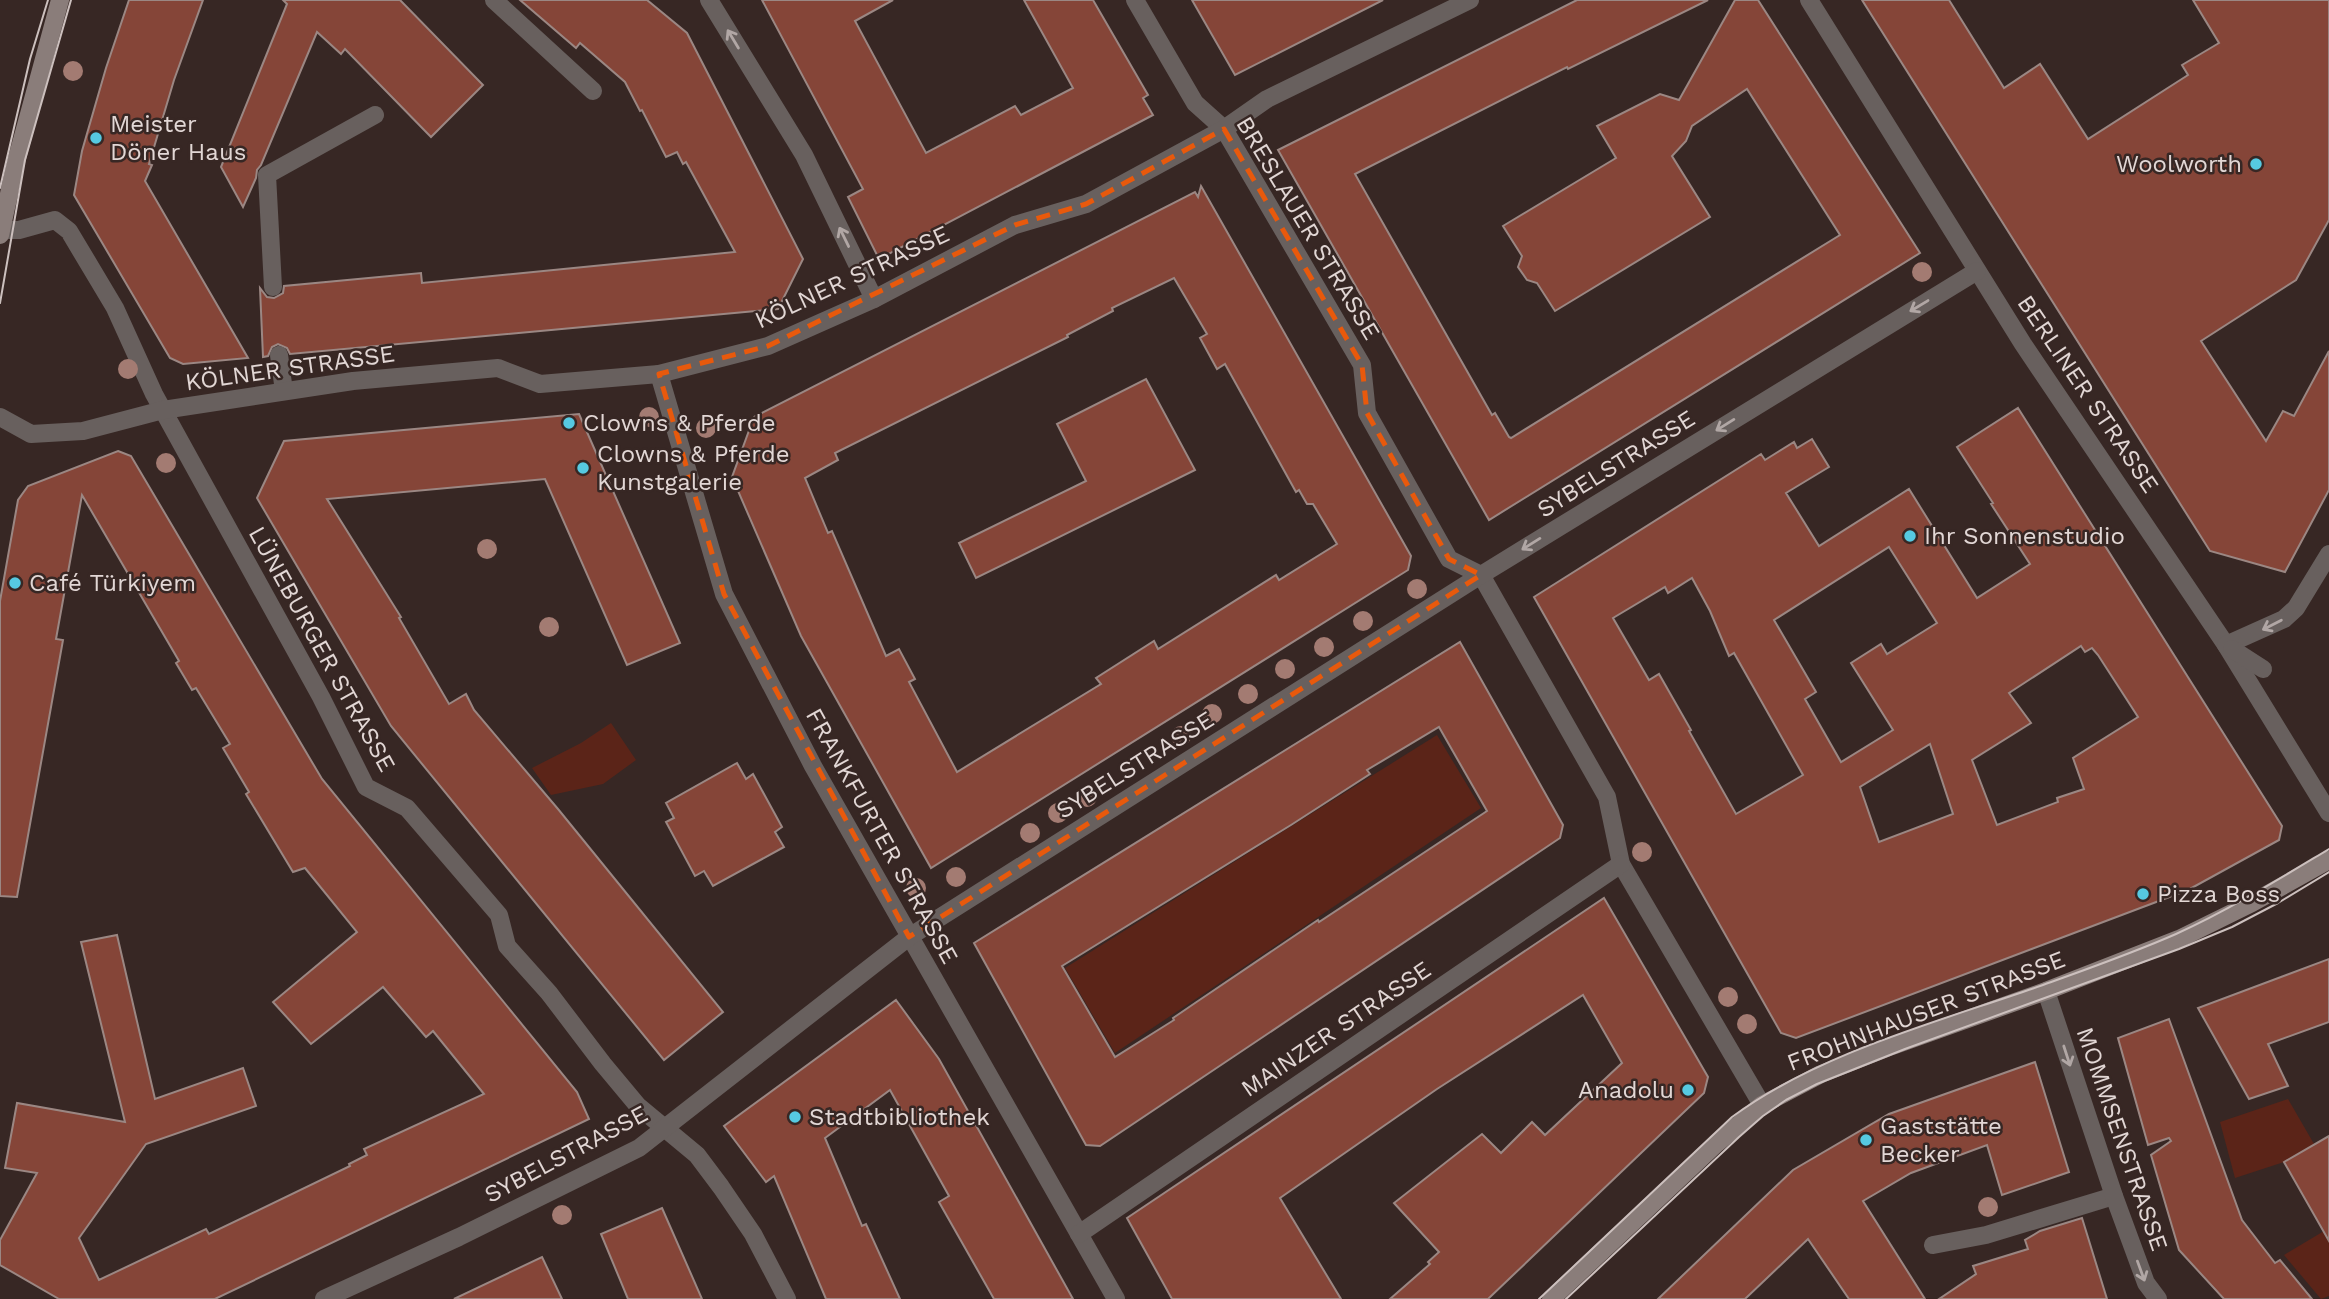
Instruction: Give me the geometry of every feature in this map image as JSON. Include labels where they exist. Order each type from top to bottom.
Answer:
[{"type":"main road","points":[[1,233],[16,162],[60,0]]},
{"type":"main road","name":"FROHNHAUSER STRASSE","points":[[1551,1299],[1717,1143],[1762,1105],[1821,1074],[2179,939],[2291,883],[2329,860]]},
{"type":"street","points":[[494,0],[593,91]]},
{"type":"street","points":[[709,0],[804,155],[874,299]]},
{"type":"street","name":"BRESLAUER STRASSE","points":[[1135,0],[1195,103],[1224,130],[1362,365],[1367,413],[1449,559],[1481,575]]},
{"type":"street","name":"KÖLNER STRASSE","points":[[0,417],[31,434],[83,431],[163,410],[353,381],[498,368],[540,384],[659,374],[768,346],[874,299],[1015,225],[1086,204],[1224,130],[1267,99],[1470,0]]},
{"type":"street","name":"BERLINER STRASSE","points":[[1809,0],[2023,344],[2226,645],[2329,813]]},
{"type":"street","points":[[273,287],[267,175],[375,115]]},
{"type":"street","name":"LÜNEBURGER STRASSE","points":[[1,233],[55,219],[69,231],[115,308],[163,410],[321,697],[366,787],[407,808],[499,915],[507,946],[549,993],[638,1106],[697,1155],[753,1234],[787,1299]]},
{"type":"street","name":"SYBELSTRASSE","points":[[324,1299],[447,1243],[639,1148],[909,937],[1481,575],[1977,271]]},
{"type":"street","points":[[279,355],[284,391]]},
{"type":"street","name":"FRANKFURTER STRASSE","points":[[659,374],[724,594],[813,766],[1116,1299]]},
{"type":"street","points":[[2226,645],[2303,611],[2329,554]]},
{"type":"street","points":[[1481,575],[1607,797],[1621,864],[1762,1105]]},
{"type":"street","points":[[2226,645],[2263,669]]},
{"type":"street","name":"MAINZER STRASSE","points":[[1079,1234],[1621,864]]},
{"type":"street","name":"MOMMSENSTRASSE","points":[[2046,991],[2114,1196],[2146,1283],[2158,1299]]},
{"type":"street","points":[[1933,1245],[1986,1235],[2114,1196]]},
{"type":"highlighted area","points":[[1224,129],[1362,365],[1367,413],[1449,559],[1481,575],[909,937],[724,594],[659,374],[768,346],[1015,225],[1086,204]]},
{"type":"shaded area","points":[[611,723],[636,760],[603,784],[551,795],[532,768],[581,743]]},
{"type":"shaded area","points":[[1437,735],[1481,808],[1115,1053],[1065,968]]},
{"type":"shaded area","points":[[2288,1099],[2314,1144],[2284,1162],[2235,1178],[2220,1122]]},
{"type":"shaded area","points":[[2329,1228],[2329,1296],[2321,1299],[2284,1255]]},
{"type":"building","points":[[129,0],[203,0],[174,80],[149,164],[152,165],[145,181],[248,358],[183,364],[170,358],[74,195],[82,151]]},
{"type":"building","points":[[283,0],[400,0],[483,85],[431,137],[345,49],[341,54],[317,32],[243,207],[221,167],[287,4]]},
{"type":"building","points":[[520,0],[647,0],[687,33],[803,259],[778,309],[290,354],[287,348],[278,344],[272,347],[268,356],[263,357],[260,288],[267,297],[274,298],[283,293],[284,286],[421,273],[422,283],[735,252],[686,162],[683,164],[677,152],[666,157],[625,82],[580,43],[576,48]]},
{"type":"building","points":[[762,0],[893,0],[855,21],[926,153],[1015,106],[1021,115],[1073,88],[1024,0],[1093,0],[1148,95],[1143,98],[1153,115],[879,259],[848,197],[863,189]]},
{"type":"building","points":[[1192,0],[1383,0],[1235,75]]},
{"type":"building","points":[[1577,0],[1708,0],[1568,69],[1567,67],[1355,174],[1492,415],[1495,413],[1509,437],[1840,235],[1747,89],[1692,126],[1686,141],[1672,156],[1710,217],[1555,311],[1537,283],[1527,280],[1518,267],[1522,256],[1503,226],[1616,158],[1597,126],[1660,94],[1679,100],[1735,0],[1758,0],[1920,253],[1489,520],[1278,150]]},
{"type":"building","points":[[1862,0],[1949,0],[2004,88],[2040,64],[2088,139],[2188,75],[2182,65],[2219,43],[2193,0],[2329,0],[2329,220],[2296,280],[2201,341],[2266,441],[2283,411],[2294,416],[2329,351],[2329,490],[2285,572],[2210,551]]},
{"type":"building","points":[[1201,186],[1411,556],[1408,570],[931,868],[801,636],[732,477],[754,417],[1195,192],[1198,197]],"holes":[[[1174,278],[1207,334],[1200,338],[1217,369],[1225,364],[1296,492],[1299,490],[1307,504],[1313,504],[1337,544],[1279,580],[1276,575],[1158,649],[1154,641],[1096,678],[1101,684],[957,772],[909,682],[915,679],[899,649],[886,656],[832,531],[828,533],[805,478],[838,460],[835,453],[1068,337],[1067,335],[1113,311],[1112,308]]]},
{"type":"building","points":[[1146,379],[1195,470],[976,578],[959,543],[1086,481],[1057,424]]},
{"type":"building","points":[[2018,408],[2282,826],[2279,840],[2188,890],[1796,1038],[1781,1033],[1534,597],[1761,454],[1765,460],[1794,442],[1797,448],[1812,439],[1829,467],[1786,493],[1819,546],[1909,489],[1977,598],[2030,564],[1957,447]],"holes":[[[1889,547],[1937,623],[1887,654],[1881,644],[1851,663],[1893,730],[1841,762],[1805,699],[1816,692],[1774,620]],[[1692,578],[1710,611],[1729,656],[1734,653],[1803,775],[1736,814],[1659,674],[1649,680],[1613,618],[1665,587],[1668,593]],[[2081,646],[2085,652],[2092,648],[2138,717],[2073,758],[2084,789],[1997,825],[1972,760],[2031,723],[2009,693]],[[1930,744],[1953,814],[1879,842],[1860,787]]]},
{"type":"building","points":[[579,414],[680,643],[627,665],[545,479],[327,499],[401,617],[399,618],[449,704],[466,694],[474,710],[723,1012],[664,1060],[391,726],[257,498],[284,441]]},
{"type":"building","points":[[118,451],[131,456],[322,779],[577,1092],[589,1119],[215,1299],[59,1299],[0,1265],[0,1240],[37,1173],[5,1168],[17,1103],[125,1122],[81,942],[117,935],[155,1099],[243,1068],[256,1106],[146,1144],[79,1238],[99,1280],[206,1229],[209,1234],[350,1166],[349,1164],[367,1155],[364,1149],[484,1094],[433,1031],[426,1037],[383,987],[311,1044],[273,1002],[357,932],[305,868],[293,872],[246,794],[249,792],[223,748],[230,744],[196,688],[192,690],[176,663],[179,661],[82,495],[56,639],[63,640],[17,897],[0,896],[0,601],[18,500],[28,486]]},
{"type":"building","points":[[1460,642],[1563,825],[1560,838],[1100,1146],[1086,1145],[974,943]],"holes":[[[1439,727],[1487,811],[1319,922],[1318,920],[1173,1018],[1174,1020],[1115,1057],[1062,966],[1291,825],[1370,774],[1367,770]]]},
{"type":"building","points":[[737,763],[746,779],[753,774],[782,827],[775,832],[784,847],[713,886],[704,871],[695,876],[666,822],[674,818],[666,803]]},
{"type":"building","points":[[1604,898],[1708,1077],[1704,1093],[1488,1299],[1390,1299],[1430,1264],[1428,1262],[1439,1252],[1394,1203],[1482,1134],[1501,1153],[1532,1122],[1545,1135],[1622,1063],[1583,995],[1437,1089],[1280,1198],[1341,1299],[1172,1299],[1127,1218]]},
{"type":"building","points":[[2329,959],[2329,1022],[2268,1044],[2288,1086],[2249,1099],[2198,1008]]},
{"type":"building","points":[[896,1000],[939,1059],[1073,1299],[994,1299],[939,1202],[949,1196],[890,1090],[825,1138],[862,1226],[866,1224],[900,1299],[826,1299],[774,1176],[766,1182],[724,1126]]},
{"type":"building","points":[[2169,1019],[2242,1220],[2275,1263],[2280,1260],[2312,1299],[2224,1299],[2179,1250],[2151,1155],[2171,1141],[2169,1138],[2148,1145],[2118,1038]]},
{"type":"building","points":[[2035,1062],[2069,1172],[2002,1195],[1987,1145],[1911,1173],[1863,1201],[1925,1299],[1849,1299],[1808,1239],[1745,1299],[1658,1299],[1793,1170],[1889,1114]]},
{"type":"building","points":[[2329,1136],[2329,1241],[2284,1162]]},
{"type":"building","points":[[662,1208],[702,1299],[628,1299],[601,1234]]},
{"type":"building","points":[[2082,1218],[2107,1299],[1939,1299],[1976,1274],[1973,1266],[2028,1249],[2025,1240],[2040,1231]]},
{"type":"building","points":[[542,1257],[562,1299],[454,1299]]},
{"type":"tram line","points":[[0,188],[30,59],[48,0]]},
{"type":"tram line","points":[[0,303],[25,160],[71,0]]},
{"type":"tram line","points":[[1539,1299],[1732,1117],[1766,1094],[1803,1074],[1882,1040],[2043,985],[2176,934],[2273,883],[2329,849]]},
{"type":"tram line","points":[[1566,1299],[1739,1137],[1786,1100],[1817,1084],[1905,1049],[2232,927],[2329,872]]},
{"type":"place","name":"Meister Döner Haus","points":[[96,138]]},
{"type":"place","name":"Woolworth","points":[[2256,164]]},
{"type":"place","name":"Clowns & Pferde","points":[[569,423]]},
{"type":"place","name":"Clowns & Pferde Kunstgalerie","points":[[583,468]]},
{"type":"place","name":"Ihr Sonnenstudio","points":[[1910,536]]},
{"type":"place","name":"Café Türkiyem","points":[[15,583]]},
{"type":"place","name":"Pizza Boss","points":[[2143,894]]},
{"type":"place","name":"Anadolu","points":[[1688,1090]]},
{"type":"place","name":"Stadtbibliothek","points":[[795,1117]]},
{"type":"place","name":"Gaststätte Becker","points":[[1866,1140]]}]
